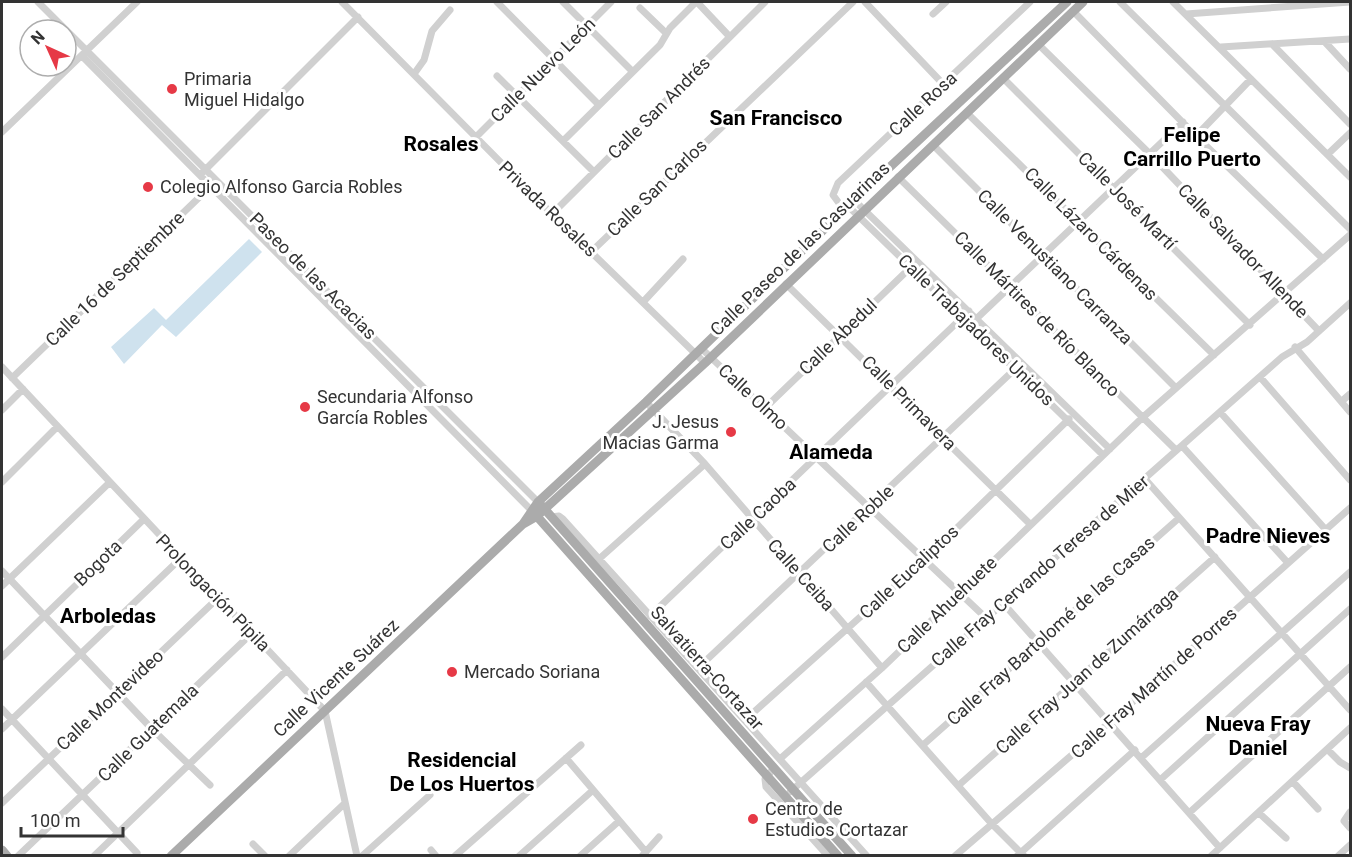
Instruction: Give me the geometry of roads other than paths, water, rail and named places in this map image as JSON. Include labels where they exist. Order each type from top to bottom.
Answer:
[{"type":"main road","name":"Calle Paseo de las Casuarinas","points":[[1067,2],[844,204],[699,352],[538,502],[541,513],[708,360],[1083,2]]},
{"type":"main road","name":"Calle Vicente Suárez","points":[[171,855],[523,524],[541,513]]},
{"type":"main road","name":"Salvatierra-Cortazar","points":[[541,513],[770,771]]},
{"type":"main road","name":"Salvatierra-Cortazar","points":[[541,513],[770,771],[793,789],[852,855]]},
{"type":"main road","name":"Salvatierra-Cortazar","points":[[778,779],[786,796],[838,855]]},
{"type":"main road","points":[[2,850],[7,855]]},
{"type":"street","name":"Paseo de las Acacias","points":[[38,2],[54,18]]},
{"type":"street","points":[[2,132],[137,2]]},
{"type":"street","name":"Privada Rosales","points":[[342,2],[552,214],[699,352]]},
{"type":"street","points":[[497,2],[598,104]]},
{"type":"street","points":[[563,2],[632,71]]},
{"type":"street","name":"Calle Nuevo León","points":[[475,138],[611,2]]},
{"type":"street","points":[[563,141],[660,45],[666,33],[696,2],[730,37]]},
{"type":"street","name":"Calle San Andrés","points":[[552,214],[765,2]]},
{"type":"street","name":"Calle San Carlos","points":[[592,251],[853,2]]},
{"type":"street","points":[[865,2],[944,85]]},
{"type":"street","points":[[933,14],[946,2]]},
{"type":"street","name":"Calle Rosa","points":[[844,204],[834,191],[838,183],[1030,2]]},
{"type":"street","points":[[1120,2],[1350,229]]},
{"type":"street","points":[[1173,2],[1350,177]]},
{"type":"street","points":[[1186,14],[1350,2]]},
{"type":"street","points":[[640,8],[666,33]]},
{"type":"street","points":[[414,74],[424,60],[432,31],[450,10]]},
{"type":"street","points":[[1073,11],[1196,136],[1323,259]]},
{"type":"street","points":[[203,171],[358,17]]},
{"type":"street","points":[[1221,47],[1350,39]]},
{"type":"street","points":[[1324,41],[1350,69]]},
{"type":"street","name":"Paseo de las Acacias","points":[[78,43],[85,53],[541,513],[559,516],[563,519],[867,855]]},
{"type":"street","name":"Calle Salvador Allende","points":[[1038,44],[1150,154],[1319,331]]},
{"type":"street","points":[[1272,44],[1350,124]]},
{"type":"street","points":[[497,76],[594,172]]},
{"type":"street","name":"Calle José Martí","points":[[1003,78],[1250,325]]},
{"type":"street","points":[[1196,136],[1251,79]]},
{"type":"street","name":"Calle Lázaro Cárdenas","points":[[968,112],[1214,355]]},
{"type":"street","points":[[970,325],[1008,286],[1183,122]]},
{"type":"street","points":[[1328,154],[1350,133]]},
{"type":"street","name":"Calle Venustiano Carranza","points":[[933,145],[1176,388]]},
{"type":"street","name":"Calle Mártires de Río Blanco","points":[[898,177],[1143,418],[1179,448],[1288,563]]},
{"type":"street","name":"Paseo de las Acacias","points":[[214,182],[538,502]]},
{"type":"street","name":"Calle 16 de Septiembre","points":[[12,378],[214,182]]},
{"type":"street","name":"Calle Trabajadores Unidos","points":[[844,204],[861,213],[977,318],[1110,449]]},
{"type":"street","name":"Calle Trabajadores Unidos","points":[[861,213],[911,267],[1069,419],[1103,455]]},
{"type":"street","name":"Calle Ahuehuete","points":[[781,758],[882,668],[1143,418],[1350,235]]},
{"type":"street","points":[[644,301],[684,259]]},
{"type":"street","name":"Calle Abedul","points":[[765,408],[911,267]]},
{"type":"street","name":"Calle Primavera","points":[[786,284],[1030,524]]},
{"type":"street","name":"Calle Fray Cervando Teresa de Mier","points":[[786,796],[887,704],[1260,377],[1319,331],[1350,303]]},
{"type":"street","name":"Calle Caoba","points":[[650,616],[751,518],[818,459],[969,311]]},
{"type":"street","points":[[1295,348],[1350,412]]},
{"type":"street","name":"Calle Olmo","points":[[699,352],[765,408],[986,618]]},
{"type":"street","name":"Prolongación Pípila","points":[[2,367],[108,484],[219,597],[324,711],[357,854]]},
{"type":"street","name":"Calle Roble","points":[[698,668],[1016,368]]},
{"type":"street","points":[[1260,377],[1350,480]]},
{"type":"street","points":[[2,410],[23,389]]},
{"type":"street","points":[[1342,402],[1350,394]]},
{"type":"street","name":"Calle Ceiba","points":[[646,402],[705,464],[882,668]]},
{"type":"street","points":[[1220,412],[1326,530]]},
{"type":"street","name":"Calle Eucaliptos","points":[[745,720],[924,560],[1069,419]]},
{"type":"street","points":[[2,482],[57,428]]},
{"type":"street","points":[[599,558],[705,464]]},
{"type":"street","points":[[1144,479],[1350,710]]},
{"type":"street","points":[[2,586],[108,484]]},
{"type":"street","name":"Calle Fray Martín de Porres","points":[[955,855],[1110,722],[1350,508]]},
{"type":"street","name":"Calle Fray Bartolomé de las Casas","points":[[923,745],[1179,518]]},
{"type":"street","name":"Bogota","points":[[2,657],[143,520]]},
{"type":"street","name":"Calle Fray Juan de Zumárraga","points":[[959,785],[1215,557]]},
{"type":"street","points":[[2,729],[180,559]]},
{"type":"street","points":[[2,571],[152,729],[210,785]]},
{"type":"street","points":[[1142,758],[1350,572]]},
{"type":"street","name":"Calle Montevideo","points":[[2,803],[219,597]]},
{"type":"street","points":[[1003,603],[1220,848]]},
{"type":"street","points":[[1160,780],[1350,609]]},
{"type":"street","name":"Calle Guatemala","points":[[18,855],[84,795],[252,633]]},
{"type":"street","points":[[1190,813],[1350,667]]},
{"type":"street","points":[[94,855],[287,670]]},
{"type":"street","points":[[866,682],[1020,855],[1135,750]]},
{"type":"street","points":[[2,709],[137,853]]},
{"type":"street","points":[[1211,855],[1350,728]]},
{"type":"street","points":[[455,855],[581,745]]},
{"type":"street","points":[[1328,750],[1350,768]]},
{"type":"street","points":[[566,758],[644,854],[659,837]]},
{"type":"street","points":[[778,779],[790,768]]},
{"type":"street","points":[[770,771],[766,787],[828,855]]},
{"type":"street","points":[[1293,782],[1318,809]]},
{"type":"street","points":[[519,855],[592,791]]},
{"type":"street","points":[[357,854],[430,795]]},
{"type":"street","points":[[289,855],[344,804]]},
{"type":"street","points":[[1259,813],[1286,838]]},
{"type":"street","points":[[1348,815],[1345,823],[1350,828]]},
{"type":"street","points":[[580,855],[618,822]]},
{"type":"street","points":[[252,844],[265,855]]},
{"type":"street","points":[[1338,855],[1350,845]]},
{"type":"water","points":[[249,239],[262,252],[176,337],[162,325],[124,364],[111,347],[154,308],[166,320]]},
{"type":"place","name":"Primaria Miguel Hidalgo","points":[[172,89]]},
{"type":"place","name":"Colegio Alfonso Garcia Robles","points":[[148,187]]},
{"type":"place","name":"Secundaria Alfonso García Robles","points":[[305,407]]},
{"type":"place","name":"J. Jesus Macias Garma","points":[[731,432]]},
{"type":"place","name":"Mercado Soriana","points":[[452,672]]},
{"type":"place","name":"Centro de Estudios Cortazar","points":[[753,819]]},
{"type":"district","name":"San Francisco","points":[[776,118]]},
{"type":"district","name":"Rosales","points":[[441,144]]},
{"type":"district","name":"Felipe Carrillo Puerto","points":[[1192,147]]},
{"type":"district","name":"Alameda","points":[[831,452]]},
{"type":"district","name":"Padre Nieves","points":[[1268,536]]},
{"type":"district","name":"Arboledas","points":[[108,616]]},
{"type":"district","name":"Nueva Fray Daniel","points":[[1258,736]]},
{"type":"district","name":"Residencial De Los Huertos","points":[[462,772]]}]
